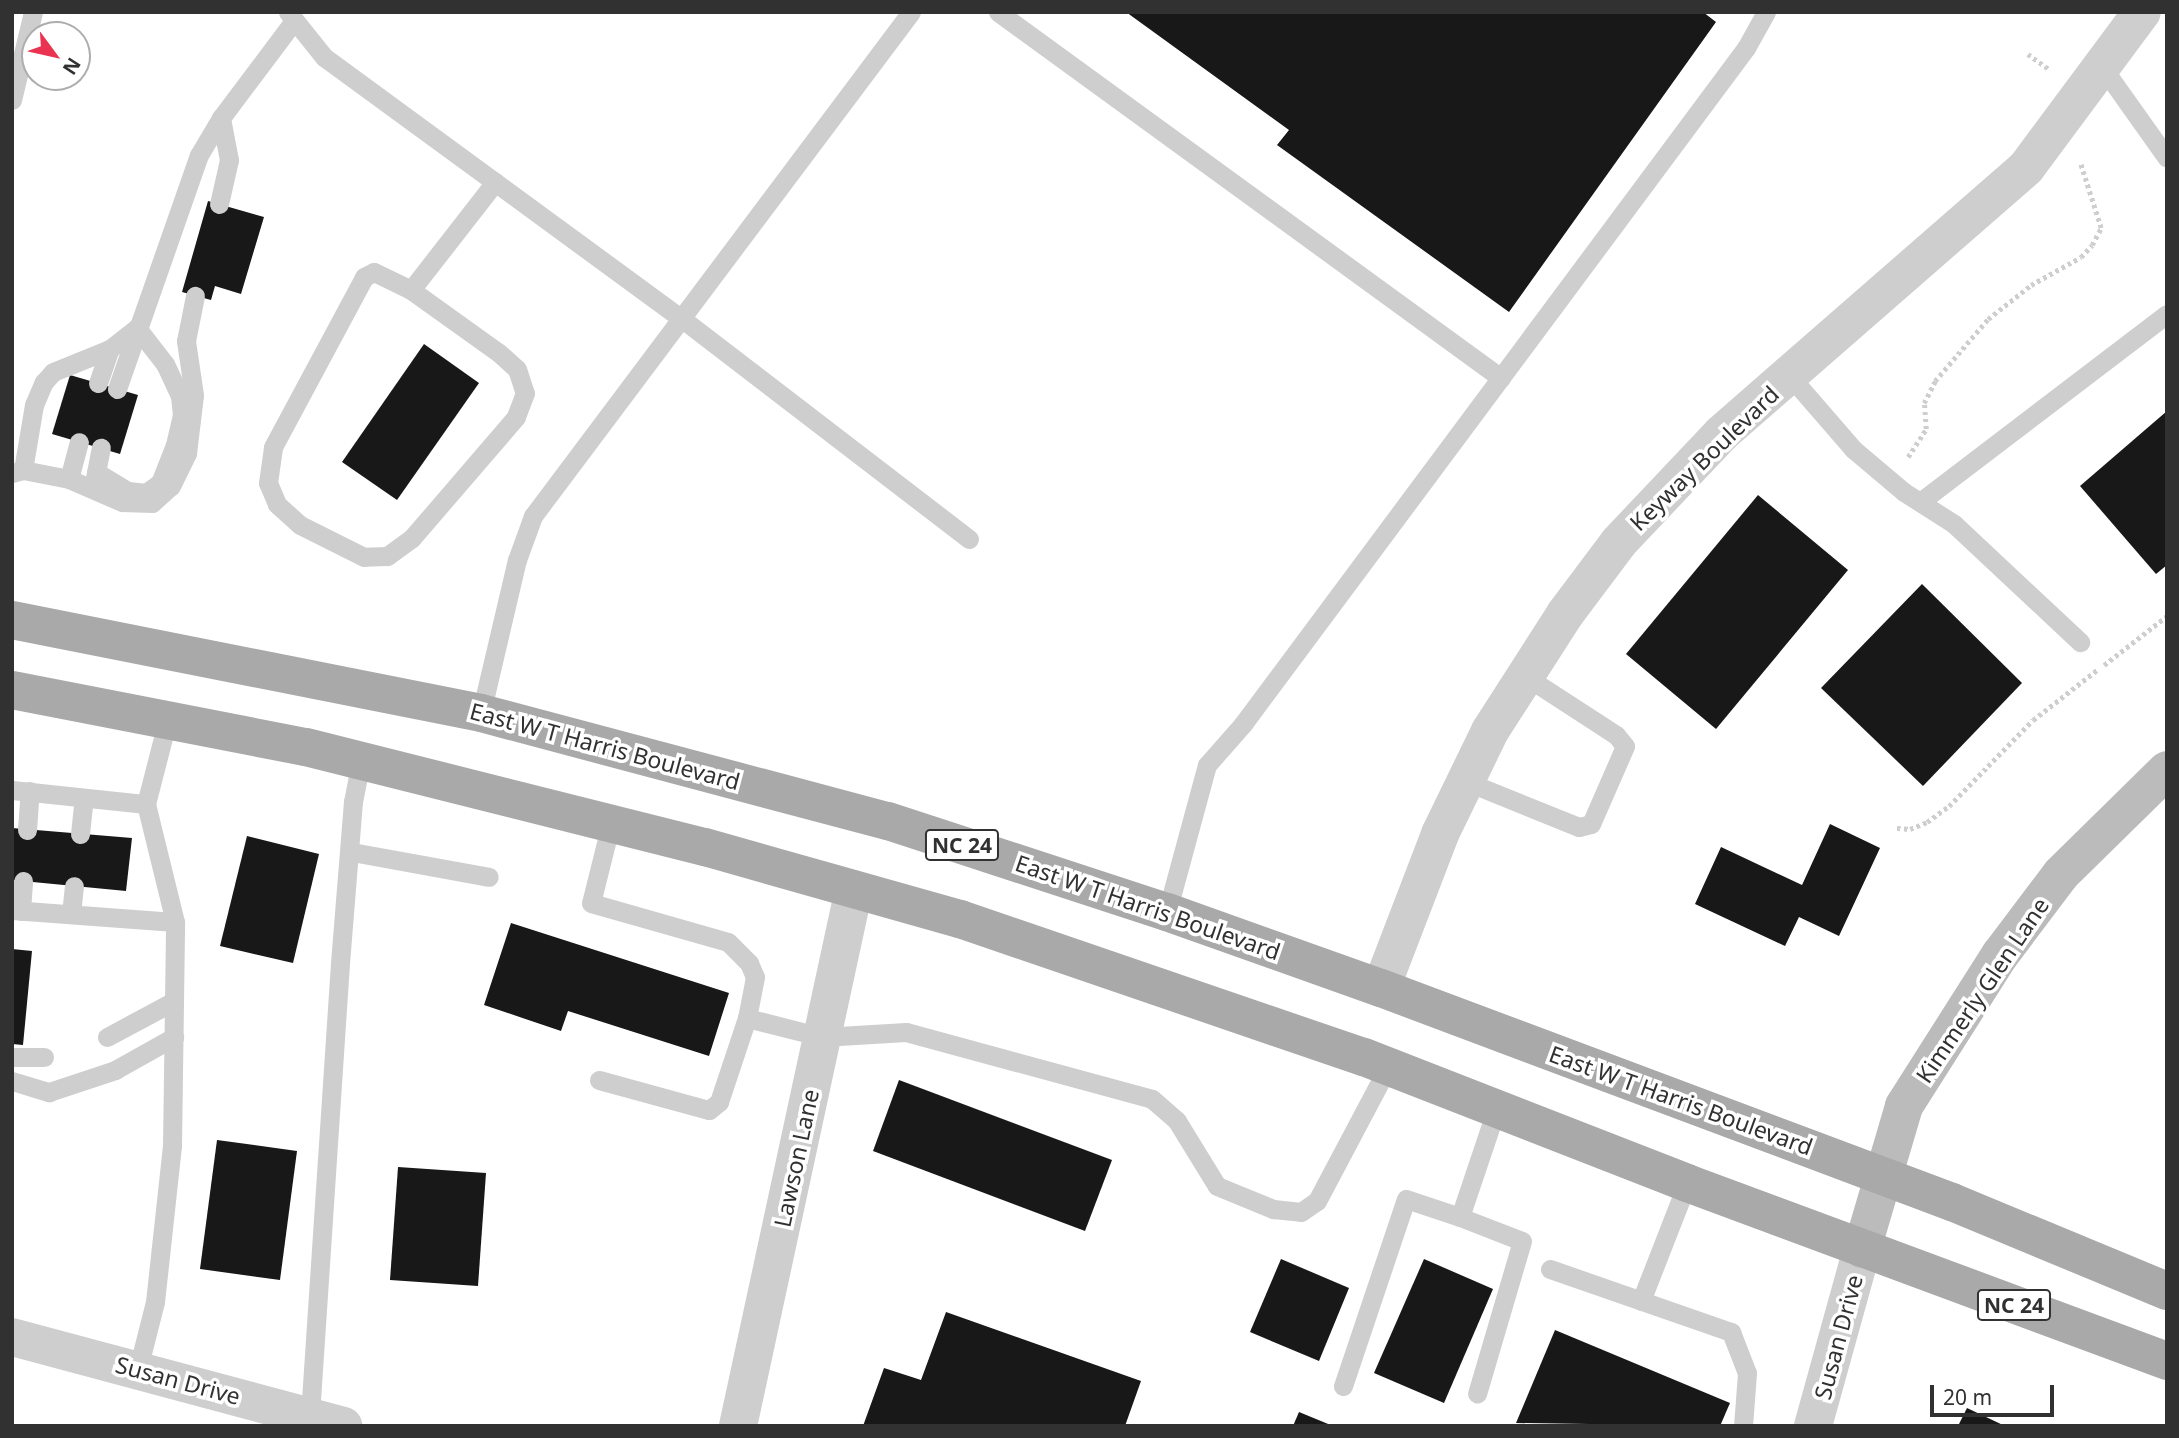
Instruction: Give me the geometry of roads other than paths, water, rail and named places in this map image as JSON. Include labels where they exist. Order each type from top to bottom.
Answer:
[{"type":"main road","name":"East W T Harris Boulevard","points":[[12,620],[481,713],[887,821],[1167,912],[1381,988],[1882,1175],[2167,1291]]},
{"type":"main road","name":"NC 24","points":[[12,690],[361,761],[611,823],[854,889],[1163,986],[1388,1066],[1687,1184],[2167,1362]]},
{"type":"street","name":"Keyway Boulevard","points":[[1381,988],[1440,834],[1465,781],[1525,676],[1604,563],[1664,490],[1789,375],[2026,168],[2103,68],[2142,12]]},
{"type":"street","name":"Kimmerly Glen Lane","points":[[1862,1249],[1904,1107],[2000,955],[2061,874],[2167,770]]},
{"type":"street","name":"Lawson Lane","points":[[738,1426],[854,889]]},
{"type":"street","name":"Susan Drive","points":[[1813,1426],[1862,1249]]},
{"type":"street","name":"Susan Drive","points":[[12,1337],[326,1421]]},
{"type":"lane","points":[[12,100],[33,12]]},
{"type":"lane","points":[[481,713],[517,560],[533,516],[911,12]]},
{"type":"lane","points":[[998,12],[1501,378]]},
{"type":"lane","points":[[1167,912],[1207,765],[1243,724],[1746,48],[1766,12]]},
{"type":"lane","points":[[110,349],[107,386],[137,328],[199,155],[290,17],[324,57],[681,318],[969,539]]},
{"type":"lane","points":[[2103,68],[2167,158]]},
{"type":"lane","points":[[219,204],[229,160],[221,118]]},
{"type":"lane","points":[[411,290],[495,182]]},
{"type":"lane","points":[[383,272],[411,290],[517,369],[525,393],[516,417],[412,538],[387,556],[364,557],[300,525],[277,504],[268,483],[273,447],[364,277],[383,272]]},
{"type":"lane","points":[[94,480],[122,502],[152,503],[171,486],[187,453],[194,395],[186,341],[195,296]]},
{"type":"lane","points":[[1920,502],[2167,314]]},
{"type":"lane","points":[[137,328],[165,364],[180,396],[182,415],[175,445],[160,483],[146,493],[128,491],[94,480],[18,472],[34,405],[44,382],[53,372],[110,349],[137,328]]},
{"type":"lane","points":[[1789,375],[1853,449],[1977,543],[2080,642]]},
{"type":"lane","points":[[69,479],[79,442]]},
{"type":"lane","points":[[94,480],[101,448]]},
{"type":"lane","points":[[1465,781],[1579,827],[1591,824],[1625,746],[1616,735],[1525,676]]},
{"type":"lane","points":[[138,1369],[155,1302],[164,1240],[174,1037],[175,922],[146,804],[167,722]]},
{"type":"lane","points":[[326,1421],[340,963],[352,852],[353,802],[361,761]]},
{"type":"lane","points":[[27,830],[21,790],[146,804]]},
{"type":"lane","points":[[80,834],[84,798]]},
{"type":"lane","points":[[599,1080],[709,1110],[719,1102],[747,1018],[755,977],[749,963],[728,942],[591,903],[611,823]]},
{"type":"lane","points":[[352,852],[489,877]]},
{"type":"lane","points":[[23,881],[17,910],[175,922]]},
{"type":"lane","points":[[71,914],[74,886]]},
{"type":"lane","points":[[107,1037],[174,1001]]},
{"type":"lane","points":[[747,1018],[822,1037],[906,1032],[1152,1099],[1177,1121],[1217,1186],[1273,1209],[1301,1212],[1317,1200],[1388,1066]]},
{"type":"lane","points":[[12,1081],[49,1092],[115,1070],[174,1037]]},
{"type":"lane","points":[[12,1057],[44,1057]]},
{"type":"lane","points":[[1460,1217],[1496,1110]]},
{"type":"lane","points":[[1641,1301],[1687,1184]]},
{"type":"lane","points":[[1343,1386],[1406,1199],[1522,1241],[1477,1394]]},
{"type":"lane","points":[[1550,1269],[1731,1332],[1747,1373],[1743,1426]]}]
